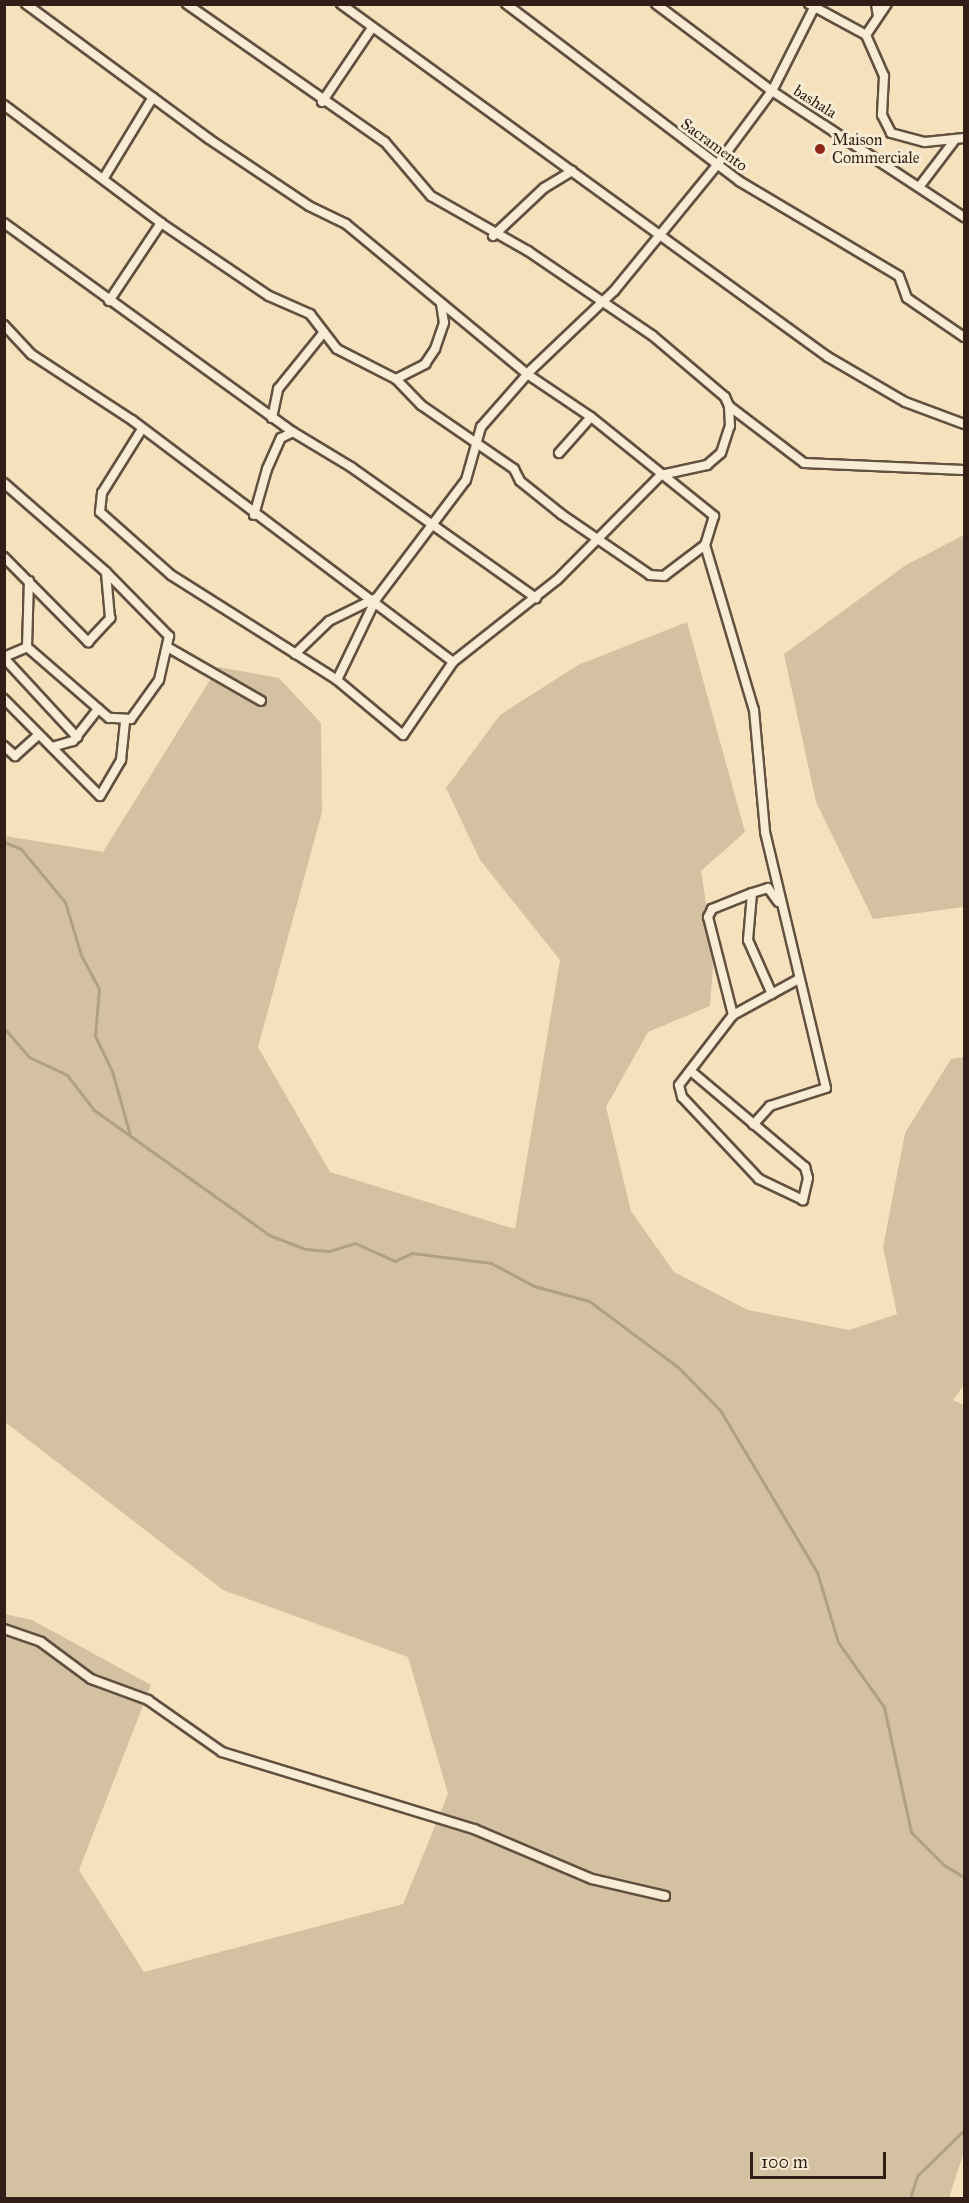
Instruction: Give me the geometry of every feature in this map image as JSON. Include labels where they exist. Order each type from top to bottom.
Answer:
[{"type":"street","points":[[4,105],[105,176],[161,223],[269,296],[310,314],[338,348],[396,379],[421,405],[475,441],[561,514],[657,576],[686,564],[705,545],[714,516],[591,417],[527,374],[346,224],[309,206],[153,97],[26,4]]},
{"type":"street","points":[[142,429],[102,493],[100,512],[171,575],[337,680],[403,735],[453,662],[536,598],[600,538],[661,475],[707,465],[722,453],[730,426],[729,406],[725,397],[653,336],[528,251],[493,236],[422,189],[385,142],[322,102],[187,4]]},
{"type":"street","points":[[340,4],[851,373],[964,424]]},
{"type":"street","name":"Sacramento","points":[[506,4],[717,165],[899,276],[907,298],[964,337]]},
{"type":"street","name":"bashala","points":[[656,4],[772,91],[964,217]]},
{"type":"street","points":[[876,4],[878,16]]},
{"type":"street","points":[[866,35],[887,4]]},
{"type":"street","points":[[337,680],[375,599],[472,469],[475,441],[480,427],[527,374],[602,301],[656,233],[717,165],[772,91],[812,6],[866,35],[884,76],[882,115],[891,133],[902,140],[964,138]]},
{"type":"street","points":[[322,102],[372,28]]},
{"type":"street","points":[[105,176],[153,97]]},
{"type":"street","points":[[919,187],[955,140]]},
{"type":"street","points":[[493,236],[544,188],[572,171]]},
{"type":"street","points":[[4,223],[292,432],[432,525],[536,598]]},
{"type":"street","points":[[109,301],[161,223]]},
{"type":"street","points":[[396,379],[425,364],[435,349],[444,323],[441,304]]},
{"type":"street","points":[[4,325],[31,354],[142,429],[254,515],[375,599],[453,662]]},
{"type":"street","points":[[273,418],[278,389],[324,332]]},
{"type":"street","points":[[729,406],[809,466],[964,470]]},
{"type":"street","points":[[559,453],[591,417]]},
{"type":"street","points":[[254,515],[267,469],[281,438],[292,432]]},
{"type":"street","points":[[4,483],[106,572],[169,636],[170,648],[155,687],[125,722],[123,754],[103,795],[95,794],[4,699]]},
{"type":"street","points":[[705,545],[754,710],[759,793],[781,905],[826,1088],[770,1106],[753,1125]]},
{"type":"street","points":[[4,557],[91,642],[110,618],[106,572]]},
{"type":"street","points":[[27,647],[29,581]]},
{"type":"street","points":[[295,654],[329,621],[375,599]]},
{"type":"street","points":[[27,647],[4,657],[77,737]]},
{"type":"street","points":[[27,647],[98,709],[125,722]]},
{"type":"street","points":[[170,648],[261,701]]},
{"type":"street","points":[[52,747],[77,737],[98,709]]},
{"type":"street","points":[[4,746],[15,756],[38,735]]},
{"type":"street","points":[[733,1015],[708,917],[712,909],[752,892],[768,888],[781,905]]},
{"type":"street","points":[[752,892],[748,940],[772,994]]},
{"type":"street","points":[[692,1072],[805,1167],[808,1178],[803,1200],[759,1179],[682,1097],[679,1085],[692,1072],[733,1015],[799,979]]},
{"type":"street","points":[[4,1629],[41,1642],[91,1679],[130,1690],[222,1752],[474,1829],[592,1879],[665,1896]]},
{"type":"shaded area","points":[[964,535],[964,907],[873,919],[816,802],[784,654],[906,565]]},
{"type":"shaded area","points":[[687,622],[745,832],[701,871],[714,954],[710,1006],[648,1032],[606,1107],[631,1211],[674,1272],[748,1310],[849,1330],[897,1314],[883,1247],[905,1133],[951,1059],[964,1057],[964,1385],[953,1400],[964,1405],[964,2152],[949,2198],[5,2198],[5,1614],[32,1620],[151,1685],[79,1870],[144,1972],[403,1904],[448,1794],[408,1657],[223,1590],[5,1422],[5,836],[103,852],[218,667],[279,678],[321,723],[322,812],[258,1047],[330,1172],[515,1229],[560,960],[480,860],[446,788],[500,715],[578,665]]},
{"type":"waterway","points":[[4,842],[21,849],[65,902],[81,955],[99,989],[95,1036],[112,1071],[130,1135]]},
{"type":"waterway","points":[[4,1028],[29,1057],[67,1075],[94,1110],[269,1235],[306,1249],[329,1251],[355,1243],[395,1261],[412,1253],[491,1263],[534,1286],[589,1301],[678,1367],[720,1410],[817,1572],[838,1642],[884,1707],[911,1832],[944,1865],[964,1877]]},
{"type":"waterway","points":[[910,2198],[917,2176],[964,2130]]},
{"type":"place","name":"Maison Commerciale","points":[[820,149]]}]
